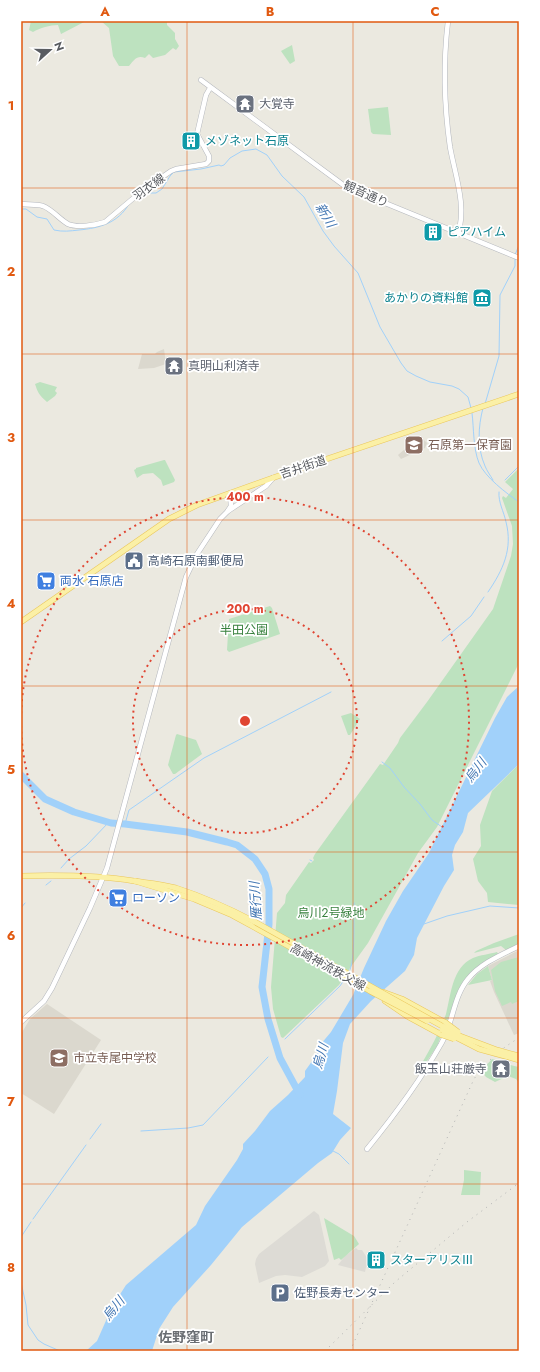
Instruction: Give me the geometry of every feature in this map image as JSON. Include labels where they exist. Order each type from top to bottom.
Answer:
[{"type":"main road","name":"吉井街道","points":[[21,622],[169,519],[197,505],[519,394]]},
{"type":"main road","name":"高崎神流秩父線","points":[[21,876],[104,876],[156,883],[176,888],[215,903],[383,992],[460,1036],[519,1058]]},
{"type":"main road","name":"高崎神流秩父線","points":[[254,924],[370,990],[479,1049],[519,1058]]},
{"type":"main road","points":[[370,990],[408,1016],[442,1035],[497,1054],[519,1058]]},
{"type":"main road","points":[[383,992],[406,1000],[446,1023],[478,1044],[519,1058]]},
{"type":"street","points":[[448,21],[444,73],[450,146],[462,211],[462,224],[458,234]]},
{"type":"street","name":"観音通り","points":[[201,80],[346,187],[519,258]]},
{"type":"street","name":"羽衣線","points":[[21,204],[42,206],[53,212],[68,224],[75,226],[98,224],[105,222],[142,191],[176,169],[206,164],[209,161],[210,156],[197,134],[206,95],[210,88]]},
{"type":"street","points":[[227,512],[266,486],[273,478]]},
{"type":"street","points":[[21,1022],[44,1001],[52,988],[108,867],[186,577],[200,548],[231,506],[230,494]]},
{"type":"street","points":[[367,1149],[396,1114],[441,1044],[451,1022],[457,998],[468,979],[488,962],[519,946]]},
{"type":"shaded area","points":[[164,349],[166,364],[154,368],[138,369],[142,354],[155,354]]},
{"type":"shaded area","points":[[420,436],[427,443],[425,448],[401,459],[398,455]]},
{"type":"shaded area","points":[[519,950],[519,1033],[514,1035],[494,992],[490,981],[492,980],[488,966]]},
{"type":"shaded area","points":[[47,1004],[101,1040],[54,1114],[21,1093],[21,1034],[30,1019]]},
{"type":"shaded area","points":[[314,1211],[319,1215],[329,1261],[325,1266],[302,1277],[285,1275],[276,1276],[259,1283],[255,1264],[259,1254]]},
{"type":"shaded area","points":[[356,1248],[358,1250],[362,1250],[369,1261],[365,1272],[338,1265],[345,1256]]},
{"type":"green space","points":[[31,21],[86,21],[61,34],[58,25],[45,27],[33,32],[29,30]]},
{"type":"green space","points":[[101,21],[166,21],[167,25],[175,33],[175,39],[179,46],[176,50],[173,48],[165,55],[153,58],[149,54],[145,58],[140,57],[136,59],[129,66],[119,66],[113,56],[109,28]]},
{"type":"green space","points":[[292,45],[295,61],[290,64],[281,51]]},
{"type":"green space","points":[[388,107],[391,135],[373,134],[371,132],[368,109]]},
{"type":"green space","points":[[40,382],[57,387],[55,391],[57,393],[55,396],[47,402],[40,396],[36,387],[35,384]]},
{"type":"green space","points":[[165,460],[175,480],[174,482],[163,486],[161,480],[153,473],[143,474],[137,478],[134,470],[136,468]]},
{"type":"green space","name":"烏川2号緑地","points":[[519,468],[519,663],[437,827],[418,853],[368,943],[339,985],[283,1038],[281,1037],[273,1009],[271,987],[277,913],[285,903],[286,895],[309,862],[311,863],[314,860],[313,858],[315,854],[380,764],[383,765],[400,738],[493,609],[511,556],[513,544],[512,526],[502,498],[503,496],[506,498],[513,489],[505,482]]},
{"type":"green space","name":"半田公園","points":[[270,606],[272,608],[280,634],[229,652],[227,650],[229,619]]},
{"type":"green space","points":[[351,713],[360,719],[350,735],[348,735],[341,716]]},
{"type":"green space","points":[[177,734],[196,740],[202,754],[173,774],[168,765]]},
{"type":"green space","points":[[519,764],[519,905],[488,902],[487,893],[478,881],[473,859],[481,846],[480,825],[492,791]]},
{"type":"green space","points":[[519,934],[519,944],[506,950],[501,946],[474,953],[494,943]]},
{"type":"green space","points":[[497,952],[498,954],[474,970],[462,984],[437,1046],[423,1067],[422,1063],[444,1020],[451,990],[461,968],[466,962],[473,958]]},
{"type":"green space","points":[[519,957],[519,1001],[512,1004],[511,1002],[502,1006],[495,991],[491,970],[501,962]]},
{"type":"green space","points":[[488,966],[492,980],[468,985],[477,974]]},
{"type":"green space","name":"飯玉山荘厳寺","points":[[492,1059],[519,1067],[519,1083],[516,1079],[508,1076],[495,1082],[486,1077],[481,1071]]},
{"type":"green space","points":[[464,1170],[481,1172],[480,1195],[461,1195]]},
{"type":"green space","points":[[324,1218],[354,1236],[359,1244],[341,1260],[339,1258],[334,1260]]},
{"type":"water","name":"烏川","points":[[519,686],[519,764],[468,813],[463,832],[455,845],[452,855],[454,870],[417,938],[414,955],[405,971],[371,1001],[350,1024],[343,1043],[333,1114],[351,1128],[340,1140],[332,1153],[242,1227],[211,1265],[173,1307],[159,1329],[152,1351],[86,1351],[97,1341],[112,1307],[126,1285],[196,1225],[205,1206],[237,1160],[243,1149],[243,1144],[270,1111],[305,1077],[305,1071],[320,1050],[320,1045],[331,1032],[353,995],[386,921],[403,891],[429,853],[495,718],[507,697]]},
{"type":"waterway","name":"新川","points":[[141,195],[145,193],[156,193],[162,189],[174,172],[219,165],[221,166],[224,165],[230,158],[242,151],[256,149],[267,155],[282,176],[304,197],[323,231],[358,273],[380,327],[407,371],[430,382],[452,386],[459,389],[468,397],[471,408]]},
{"type":"waterway","name":"新川","points":[[21,209],[26,209],[37,217],[47,219],[54,230],[66,231],[101,226],[120,216],[129,204]]},
{"type":"waterway","points":[[515,255],[519,245]]},
{"type":"waterway","points":[[485,404],[499,356],[500,295],[515,266],[515,259]]},
{"type":"waterway","points":[[483,408],[479,430],[480,445],[482,459],[493,480]]},
{"type":"waterway","name":"新川","points":[[472,413],[475,445],[479,463],[491,479],[519,502]]},
{"type":"waterway","points":[[505,480],[519,466]]},
{"type":"waterway","points":[[488,592],[502,567],[508,541],[508,532],[499,500],[499,492]]},
{"type":"waterway","points":[[442,641],[471,616],[484,597]]},
{"type":"waterway","points":[[125,824],[129,810],[204,758],[331,692]]},
{"type":"waterway","points":[[382,762],[390,768],[432,820],[442,827]]},
{"type":"waterway","name":"雁行川","points":[[21,775],[45,799],[74,812],[111,823],[187,832],[227,842],[237,845],[255,859],[265,874],[269,889],[269,924],[262,987],[268,1019],[280,1058],[300,1095]]},
{"type":"waterway","points":[[61,868],[69,859],[86,846],[109,822]]},
{"type":"waterway","points":[[46,885],[51,881]]},
{"type":"waterway","points":[[21,908],[25,903]]},
{"type":"waterway","points":[[349,972],[353,958],[354,903]]},
{"type":"waterway","points":[[424,924],[447,916],[490,906],[519,908]]},
{"type":"waterway","points":[[285,1039],[340,986],[344,980]]},
{"type":"waterway","points":[[141,1131],[188,1128],[203,1125],[268,1057]]},
{"type":"waterway","points":[[90,1139],[101,1124]]},
{"type":"waterway","points":[[33,1219],[86,1145]]},
{"type":"waterway","points":[[333,1151],[339,1154],[349,1164]]},
{"type":"waterway","points":[[21,1237],[31,1222]]},
{"type":"waterway","points":[[21,1282],[26,1305],[28,1325],[38,1340],[60,1351]]},
{"type":"railway","points":[[350,1351],[474,1079],[494,1056],[519,1038]]},
{"type":"railway","points":[[325,1351],[395,1282],[467,1222],[519,1183]]},
{"type":"place","name":"大覚寺","points":[[245,104]]},
{"type":"place","name":"メゾネット石原","points":[[191,141]]},
{"type":"place","name":"ピアハイム","points":[[433,232]]},
{"type":"place","name":"あかりの資料館","points":[[482,298]]},
{"type":"place","name":"真明山利済寺","points":[[174,366]]},
{"type":"place","name":"石原第一保育園","points":[[414,445]]},
{"type":"place","name":"高崎石原南郵便局","points":[[134,561]]},
{"type":"place","name":"両水 石原店","points":[[46,581]]},
{"type":"place","name":"ローソン","points":[[118,898]]},
{"type":"place","name":"市立寺尾中学校","points":[[59,1058]]},
{"type":"place","name":"飯玉山荘厳寺","points":[[501,1069]]},
{"type":"place","name":"スターアリスⅢ","points":[[376,1260]]},
{"type":"place","name":"佐野長寿センター","points":[[280,1293]]},
{"type":"district","name":"佐野窪町","points":[[186,1337]]}]
